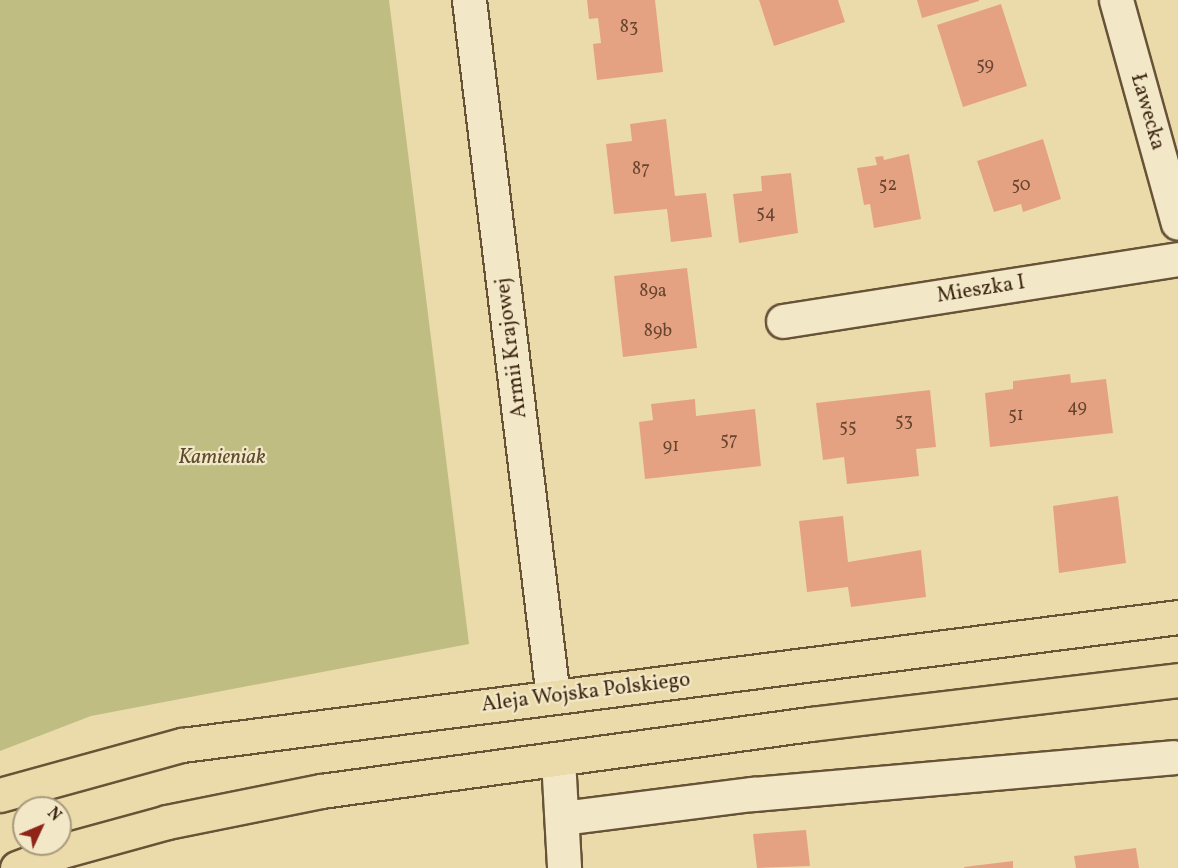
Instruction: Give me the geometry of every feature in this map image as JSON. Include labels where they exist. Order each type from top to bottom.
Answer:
[{"type":"main road","name":"Aleja Wojska Polskiego","points":[[0,795],[182,745],[1178,617]]},
{"type":"main road","points":[[17,868],[62,851],[233,807],[400,778],[1178,680]]},
{"type":"street","name":"Armii Krajowej","points":[[469,0],[553,697]]},
{"type":"street","name":"Ławecka","points":[[1116,0],[1178,223]]},
{"type":"street","name":"Mieszka I","points":[[783,321],[1178,259]]},
{"type":"street","points":[[562,818],[753,794],[1173,757]]},
{"type":"street","points":[[558,759],[564,868]]},
{"type":"green space","name":"Kamieniak","points":[[0,0],[389,0],[469,644],[91,716],[0,751]]},
{"type":"building","points":[[587,0],[655,0],[663,72],[597,80],[593,44],[601,43],[598,18],[589,19]]},
{"type":"building","points":[[759,0],[838,0],[845,22],[774,46]]},
{"type":"building","points":[[917,0],[979,0],[979,1],[922,18]]},
{"type":"building","points":[[1001,4],[1027,86],[963,107],[937,25]]},
{"type":"building","points":[[666,119],[675,196],[706,193],[712,237],[671,242],[667,209],[614,214],[606,144],[632,141],[630,124]]},
{"type":"building","points":[[1043,139],[1061,199],[1023,212],[1021,204],[994,212],[977,161]]},
{"type":"building","points":[[909,154],[921,219],[874,228],[870,204],[864,205],[857,168],[877,165],[875,157],[883,156],[884,160]]},
{"type":"building","points":[[791,173],[798,233],[739,243],[733,194],[762,191],[761,176]]},
{"type":"building","points":[[687,268],[697,348],[623,357],[614,276]]},
{"type":"building","points":[[1070,374],[1071,383],[1106,379],[1113,433],[990,447],[985,393],[1013,389],[1013,381]]},
{"type":"building","points":[[930,390],[936,447],[916,449],[919,476],[847,484],[844,457],[823,460],[816,403]]},
{"type":"building","points":[[695,399],[696,416],[755,409],[761,466],[645,479],[639,422],[653,420],[651,404]]},
{"type":"building","points":[[1118,496],[1126,563],[1059,573],[1053,506]]},
{"type":"building","points":[[843,516],[848,562],[921,550],[926,597],[851,607],[848,587],[807,592],[799,521]]},
{"type":"building","points":[[806,830],[810,866],[757,868],[753,834]]},
{"type":"building","points":[[1136,848],[1139,868],[1076,868],[1074,856]]},
{"type":"building","points":[[1013,861],[1013,868],[964,868],[964,867]]}]
